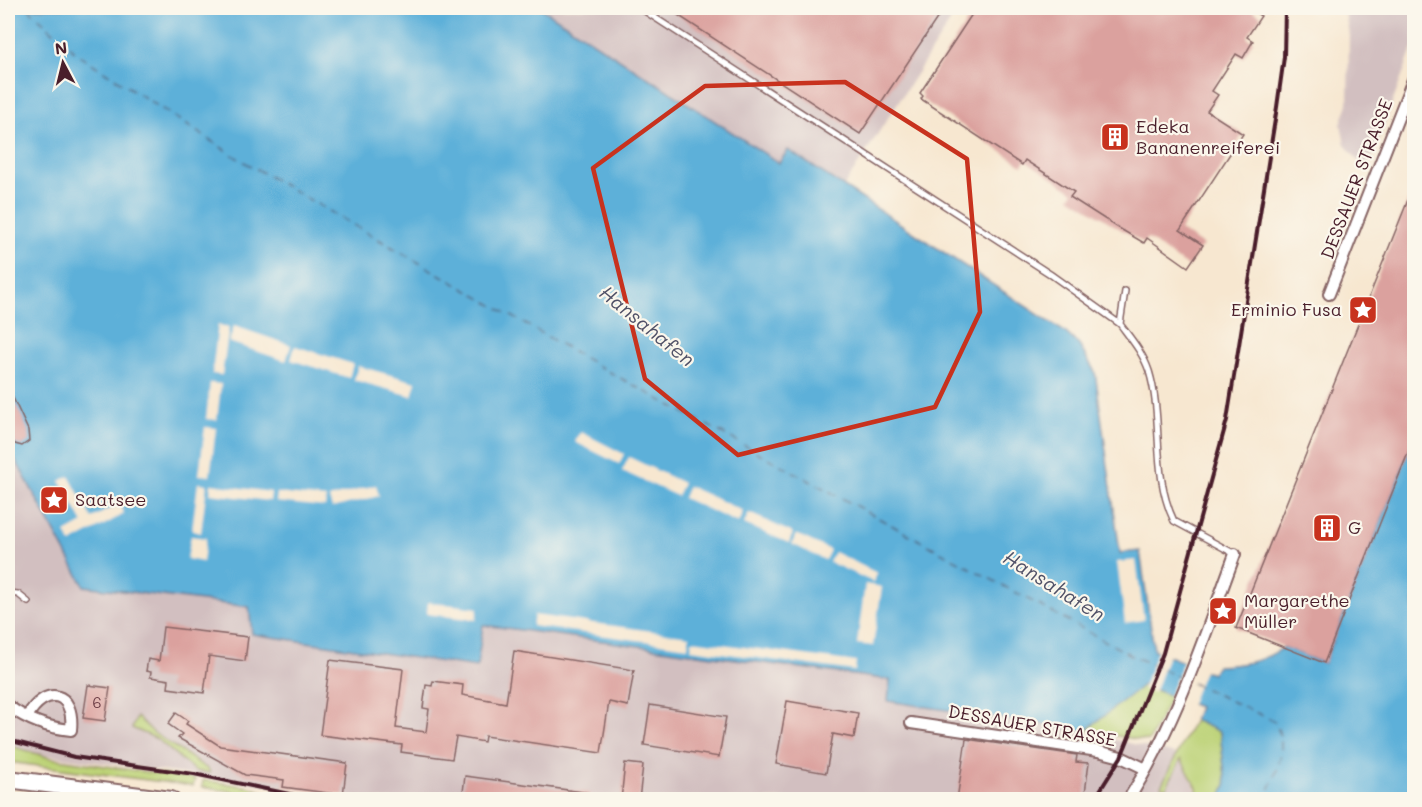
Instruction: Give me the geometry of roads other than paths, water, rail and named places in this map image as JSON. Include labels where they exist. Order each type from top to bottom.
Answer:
[{"type":"main road","points":[[8,779],[171,800]]},
{"type":"street","name":"DESSAUER STRASSE","points":[[1329,294],[1414,76]]},
{"type":"street","points":[[1128,800],[1146,769],[1174,710],[1235,554]]},
{"type":"street","points":[[8,706],[27,717]]},
{"type":"street","name":"DESSAUER STRASSE","points":[[911,723],[1098,751],[1121,757],[1146,769]]},
{"type":"lane","points":[[640,8],[1050,274],[1120,324],[1138,347],[1149,371],[1163,493],[1174,521],[1235,554]]},
{"type":"lane","points":[[1120,324],[1125,291]]},
{"type":"lane","points":[[8,593],[18,594],[28,602]]},
{"type":"water","name":"Hansahafen","points":[[8,8],[541,8],[779,163],[788,150],[1065,332],[1079,345],[1095,372],[1120,553],[1140,551],[1154,650],[1212,674],[1217,666],[1252,662],[1284,647],[1324,663],[1414,438],[1414,799],[1220,799],[1226,785],[1220,732],[1194,720],[1199,707],[1143,685],[1085,731],[888,701],[890,680],[483,625],[477,667],[252,634],[249,607],[84,586],[8,446]]},
{"type":"railway","points":[[1094,800],[1121,757],[1163,653],[1227,420],[1277,107],[1284,57],[1285,8]]},
{"type":"railway","points":[[8,740],[74,757],[194,774],[318,800]]},
{"type":"place","name":"Edeka Bananenreiferei","points":[[1115,137]]},
{"type":"place","name":"Erminio Fusa","points":[[1363,310]]},
{"type":"place","name":"Saatsee","points":[[54,500]]},
{"type":"place","name":"G","points":[[1327,528]]},
{"type":"place","name":"Margarethe Müller","points":[[1223,611]]}]
